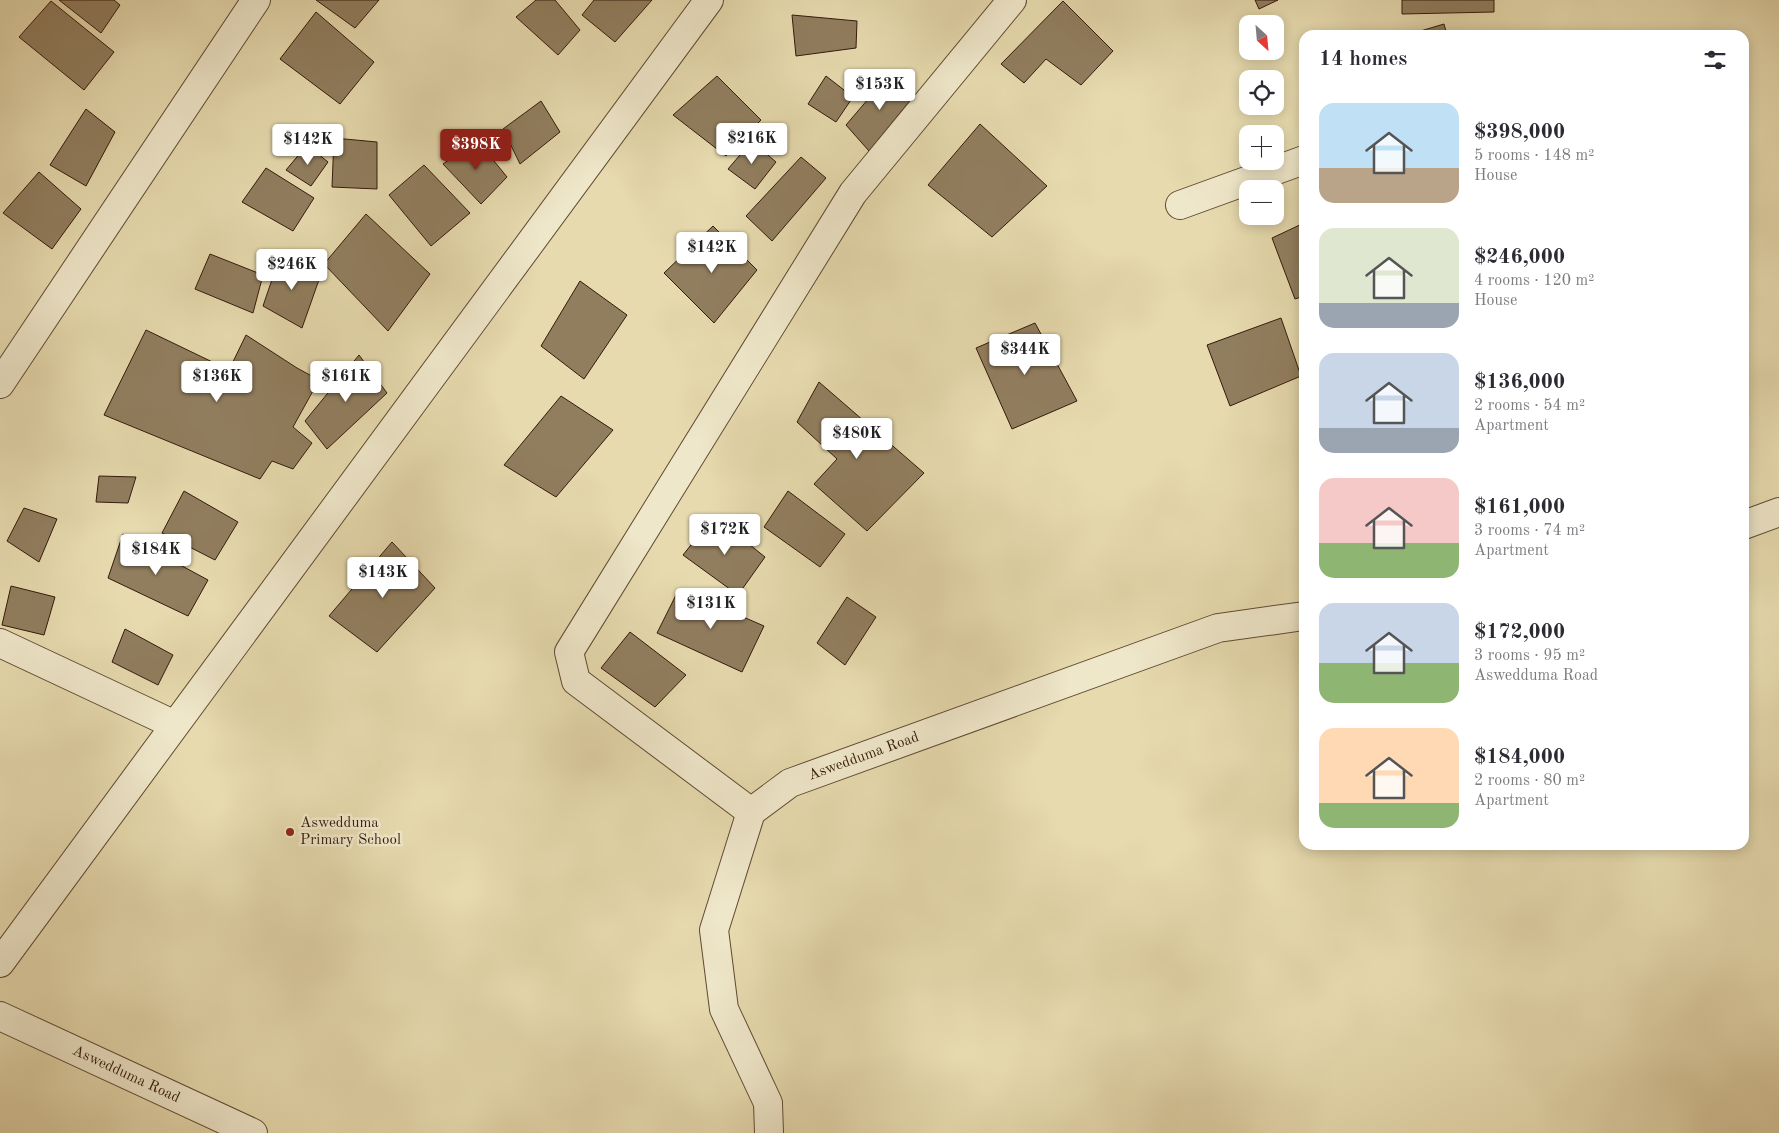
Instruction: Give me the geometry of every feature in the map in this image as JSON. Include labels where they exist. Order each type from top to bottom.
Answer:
[{"type":"street","points":[[0,384],[256,0]]},
{"type":"street","points":[[0,963],[709,0]]},
{"type":"street","points":[[769,1133],[768,1103],[724,1008],[714,930],[751,812],[576,681],[569,652],[853,193],[1012,0]]},
{"type":"street","points":[[1180,205],[1299,162]]},
{"type":"street","points":[[1749,523],[1779,512]]},
{"type":"street","name":"Aswedduma Road","points":[[751,812],[790,783],[1218,628],[1299,617]]},
{"type":"street","points":[[0,643],[175,726]]},
{"type":"street","name":"Aswedduma Road","points":[[0,1016],[253,1133]]},
{"type":"building","points":[[59,0],[114,0],[120,5],[101,33]]},
{"type":"building","points":[[316,0],[379,0],[355,28]]},
{"type":"building","points":[[536,0],[555,0],[580,30],[558,55],[516,17]]},
{"type":"building","points":[[594,0],[652,0],[615,42],[582,15]]},
{"type":"building","points":[[1255,0],[1278,0],[1259,9]]},
{"type":"building","points":[[1402,0],[1494,0],[1494,12],[1402,14]]},
{"type":"building","points":[[51,1],[114,52],[84,90],[19,37]]},
{"type":"building","points":[[1063,1],[1113,51],[1081,85],[1046,59],[1024,83],[1001,64]]},
{"type":"building","points":[[316,12],[374,62],[340,104],[280,59]]},
{"type":"building","points":[[792,15],[857,21],[856,48],[796,56]]},
{"type":"building","points":[[1444,24],[1446,30],[1424,30]]},
{"type":"building","points":[[892,71],[913,97],[869,151],[846,125]]},
{"type":"building","points":[[717,76],[761,120],[726,156],[673,115]]},
{"type":"building","points":[[826,76],[853,97],[836,122],[808,104]]},
{"type":"building","points":[[541,101],[560,132],[520,164],[503,129]]},
{"type":"building","points":[[86,109],[115,132],[86,186],[50,165]]},
{"type":"building","points":[[980,124],[1047,186],[992,237],[928,185]]},
{"type":"building","points":[[334,138],[377,142],[377,189],[332,187]]},
{"type":"building","points":[[477,140],[507,177],[481,204],[443,164]]},
{"type":"building","points":[[752,141],[776,162],[755,189],[728,169]]},
{"type":"building","points":[[307,145],[328,162],[311,186],[286,170]]},
{"type":"building","points":[[801,157],[826,178],[772,241],[746,216]]},
{"type":"building","points":[[424,165],[470,213],[431,246],[389,195]]},
{"type":"building","points":[[266,168],[314,198],[293,231],[242,202]]},
{"type":"building","points":[[39,172],[81,209],[52,249],[3,213]]},
{"type":"building","points":[[366,214],[430,274],[388,331],[324,264]]},
{"type":"building","points":[[1299,225],[1299,298],[1295,299],[1272,238]]},
{"type":"building","points":[[713,226],[757,270],[714,323],[664,273]]},
{"type":"building","points":[[210,254],[263,275],[253,313],[195,289]]},
{"type":"building","points":[[280,256],[321,274],[302,328],[263,306]]},
{"type":"building","points":[[580,281],[627,315],[584,379],[541,346]]},
{"type":"building","points":[[1281,318],[1299,370],[1299,377],[1230,406],[1207,345]]},
{"type":"building","points":[[1035,323],[1077,401],[1012,429],[976,348]]},
{"type":"building","points":[[146,330],[229,370],[246,335],[319,380],[293,427],[312,443],[293,469],[272,461],[260,479],[104,415]]},
{"type":"building","points":[[359,355],[387,393],[327,449],[305,421]]},
{"type":"building","points":[[819,382],[924,473],[867,531],[814,484],[837,459],[797,422]]},
{"type":"building","points":[[561,396],[613,430],[556,497],[504,465]]},
{"type":"building","points":[[99,476],[136,477],[128,503],[96,502]]},
{"type":"building","points":[[184,491],[238,522],[215,560],[162,533]]},
{"type":"building","points":[[788,491],[845,534],[820,567],[764,527]]},
{"type":"building","points":[[24,508],[57,519],[39,562],[7,541]]},
{"type":"building","points":[[714,516],[765,557],[738,595],[683,555]]},
{"type":"building","points":[[123,534],[208,580],[188,616],[108,578]]},
{"type":"building","points":[[392,542],[435,588],[377,652],[329,616]]},
{"type":"building","points":[[11,586],[55,597],[44,635],[2,625]]},
{"type":"building","points":[[679,589],[764,626],[742,672],[657,633]]},
{"type":"building","points":[[847,597],[876,617],[845,665],[817,643]]},
{"type":"building","points":[[125,629],[173,655],[158,685],[112,662]]},
{"type":"building","points":[[630,632],[686,675],[655,707],[601,668]]},
{"type":"place","name":"Aswedduma Primary School","points":[[290,832]]}]
